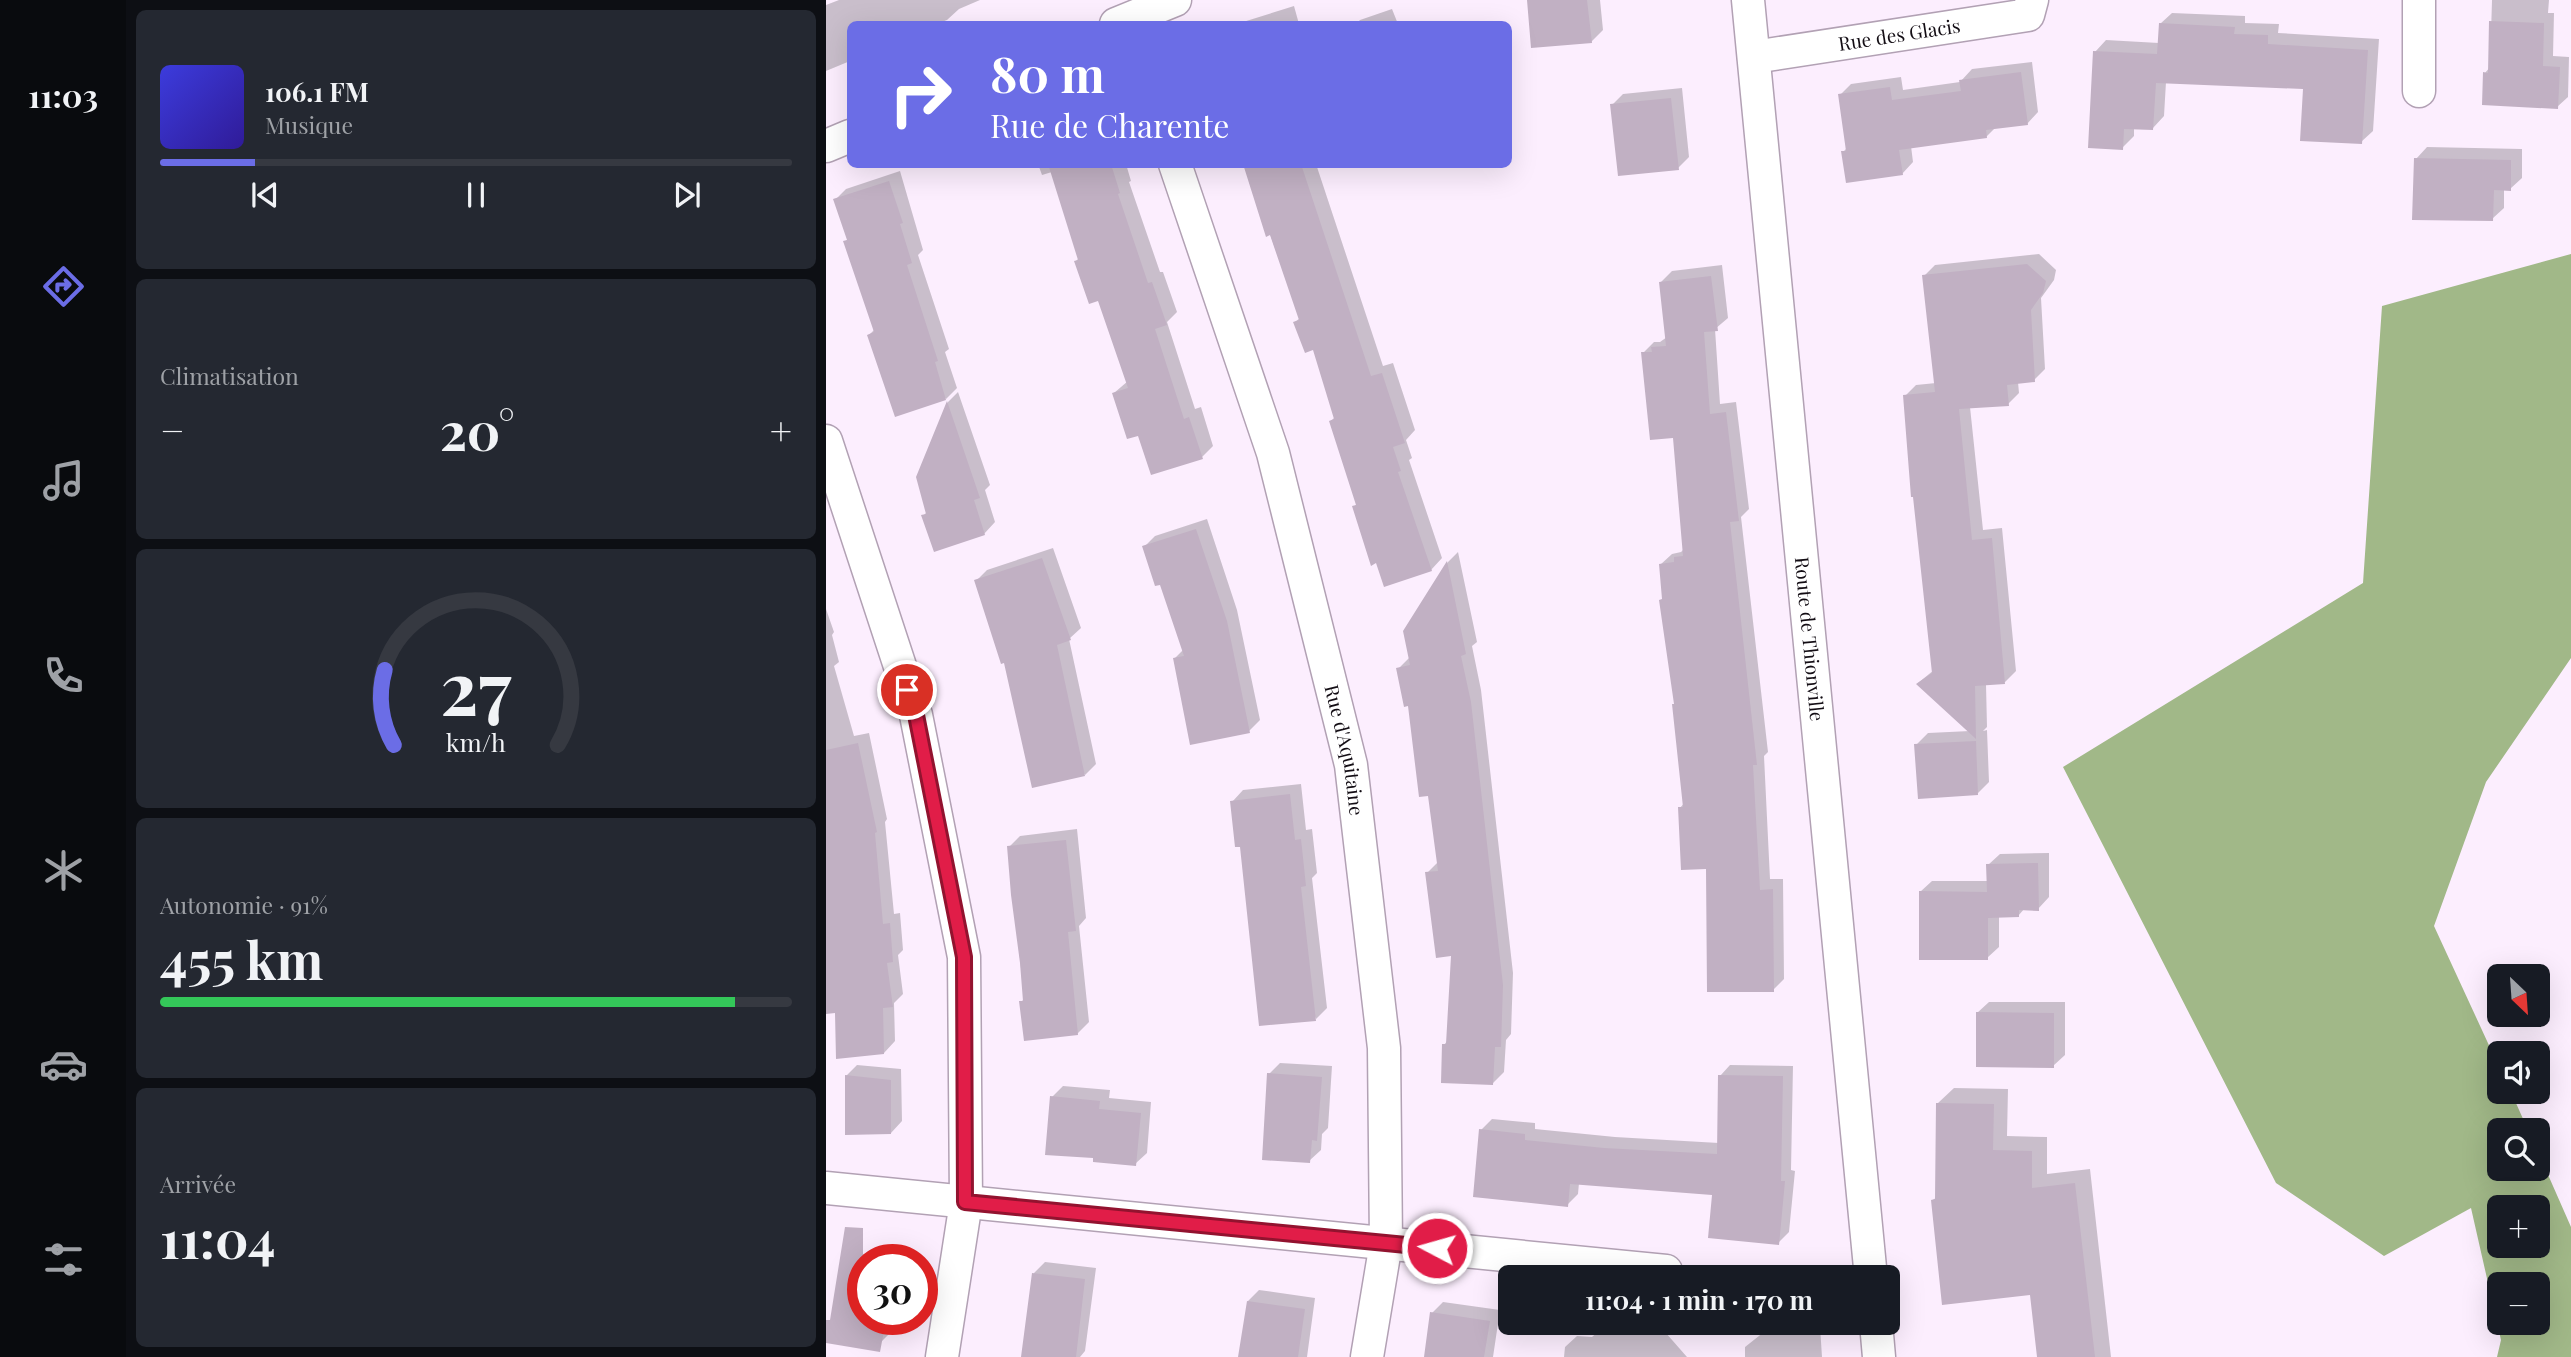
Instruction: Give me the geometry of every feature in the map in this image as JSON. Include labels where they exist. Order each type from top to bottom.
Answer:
[{"type":"street","points":[[1128,21],[1175,0]]},
{"type":"street","name":"Route de Thionville","points":[[1748,0],[1870,1265]]},
{"type":"street","name":"Rue des Glacis","points":[[1754,57],[2028,15],[2032,0]]},
{"type":"street","points":[[2418,91],[2419,0]]},
{"type":"street","points":[[826,146],[847,137]]},
{"type":"street","name":"Rue d'Aquitaine","points":[[1176,168],[1273,453],[1350,765],[1384,1048],[1386,1243],[1367,1357]]},
{"type":"street","points":[[826,441],[916,715],[964,957],[965,1202],[942,1357]]},
{"type":"street","points":[[826,1188],[1606,1265]]},
{"type":"street","points":[[1877,1335],[1879,1357]]},
{"type":"green space","points":[[2571,254],[2571,658],[2486,782],[2434,926],[2487,1041],[2487,1104],[2516,1104],[2523,1118],[2487,1118],[2487,1181],[2550,1179],[2571,1227],[2571,1357],[2497,1357],[2500,1335],[2550,1335],[2550,1272],[2487,1272],[2487,1278],[2471,1208],[2384,1256],[2276,1183],[2063,767],[2363,583],[2382,306]]},
{"type":"building","points":[[1527,0],[1587,0],[1592,43],[1531,48]]},
{"type":"building","points":[[2489,21],[2544,23],[2543,66],[2560,67],[2558,109],[2482,105],[2483,72],[2488,73]]},
{"type":"building","points":[[2159,23],[2235,27],[2234,34],[2268,35],[2268,44],[2368,50],[2362,144],[2300,141],[2303,89],[2156,83],[2153,130],[2124,129],[2123,150],[2088,148],[2093,51],[2157,54]]},
{"type":"building","points":[[2021,72],[2028,125],[1986,130],[1987,138],[1899,150],[1903,175],[1846,183],[1841,151],[1846,151],[1838,94],[1890,87],[1892,100],[1961,91],[1959,80]]},
{"type":"building","points":[[1671,98],[1679,170],[1618,176],[1610,104]]},
{"type":"building","points":[[2414,158],[2511,160],[2511,191],[2494,190],[2493,221],[2412,220]]},
{"type":"building","points":[[1049,168],[1112,168],[1120,193],[1118,194],[1148,283],[1152,282],[1167,325],[1155,329],[1184,419],[1189,417],[1203,459],[1151,475],[1138,436],[1127,439],[1112,393],[1128,388],[1098,301],[1089,304],[1074,261],[1078,260]]},
{"type":"building","points":[[1244,168],[1302,168],[1371,376],[1382,373],[1405,443],[1393,447],[1401,471],[1398,472],[1432,571],[1384,587],[1376,563],[1371,566],[1352,506],[1356,505],[1329,421],[1334,419],[1313,350],[1305,353],[1293,322],[1299,320],[1270,235],[1266,237]]},
{"type":"building","points":[[889,181],[903,223],[900,224],[912,263],[907,265],[938,361],[935,362],[946,400],[895,417],[867,335],[874,332],[843,241],[847,240],[833,199]]},
{"type":"building","points":[[2027,264],[2046,281],[2043,293],[2031,310],[2035,382],[2007,385],[2009,406],[1959,409],[1972,540],[1992,538],[2005,684],[1975,686],[1976,739],[1916,684],[1932,673],[1911,497],[1903,395],[1935,392],[1922,275]]},
{"type":"building","points":[[1711,276],[1718,331],[1704,332],[1710,414],[1726,412],[1739,521],[1730,522],[1757,765],[1753,765],[1760,890],[1773,889],[1774,992],[1707,992],[1706,869],[1681,870],[1678,807],[1683,807],[1674,704],[1659,600],[1662,599],[1659,564],[1674,562],[1674,557],[1683,556],[1673,438],[1650,440],[1641,352],[1652,352],[1651,347],[1666,346],[1659,282]]},
{"type":"building","points":[[947,401],[980,498],[974,500],[985,535],[934,552],[921,515],[926,514],[916,477]]},
{"type":"building","points":[[1196,529],[1227,621],[1250,733],[1190,745],[1173,658],[1184,656],[1160,585],[1155,586],[1142,546]]},
{"type":"building","points":[[1042,558],[1071,640],[1057,645],[1085,776],[1032,788],[1004,663],[1001,664],[974,580]]},
{"type":"building","points":[[1447,561],[1466,654],[1461,656],[1471,702],[1503,985],[1501,1047],[1495,1047],[1493,1085],[1441,1083],[1451,956],[1436,958],[1425,872],[1438,871],[1428,796],[1419,797],[1408,706],[1404,707],[1396,668],[1410,665],[1403,631]]},
{"type":"building","points":[[1976,741],[1978,795],[1918,799],[1914,744]]},
{"type":"building","points":[[858,743],[877,832],[883,924],[890,923],[893,962],[887,963],[893,1007],[883,1008],[884,1054],[836,1059],[835,1013],[826,1014],[826,750]]},
{"type":"building","points":[[1290,794],[1295,840],[1301,839],[1306,886],[1301,887],[1316,1021],[1259,1026],[1240,847],[1235,847],[1230,801]]},
{"type":"building","points":[[1066,840],[1076,931],[1068,932],[1078,1035],[1024,1041],[1019,1001],[1023,1001],[1020,963],[1007,846]]},
{"type":"building","points":[[2038,863],[2039,911],[2019,910],[2019,917],[1988,918],[1988,960],[1919,960],[1919,891],[1987,892],[1986,864]]},
{"type":"building","points":[[1976,1012],[2054,1013],[2054,1068],[1976,1067]]},
{"type":"building","points":[[1267,1073],[1322,1077],[1317,1141],[1312,1140],[1310,1163],[1262,1160]]},
{"type":"building","points":[[845,1075],[891,1080],[891,1134],[845,1135]]},
{"type":"building","points":[[1718,1075],[1783,1076],[1781,1181],[1785,1181],[1779,1245],[1708,1238],[1712,1195],[1570,1184],[1568,1207],[1473,1197],[1479,1129],[1525,1134],[1525,1140],[1604,1148],[1717,1154]]},
{"type":"building","points":[[1050,1096],[1100,1101],[1099,1109],[1141,1113],[1136,1166],[1093,1162],[1093,1158],[1045,1155]]},
{"type":"building","points":[[1936,1103],[1994,1104],[1993,1150],[2032,1151],[2032,1188],[2075,1183],[2095,1357],[2037,1357],[2030,1295],[1942,1305],[1931,1200],[1935,1199]]},
{"type":"building","points":[[845,1227],[863,1228],[863,1244],[847,1244],[847,1335],[883,1335],[880,1352],[826,1343],[826,1320],[830,1320]]},
{"type":"building","points":[[1032,1273],[1085,1279],[1076,1357],[1021,1357]]},
{"type":"building","points":[[1247,1301],[1305,1309],[1298,1357],[1238,1357]]},
{"type":"building","points":[[1430,1312],[1490,1321],[1484,1357],[1424,1357]]},
{"type":"route","points":[[907,690],[916,715],[964,957],[965,1202],[1437,1248]]}]
